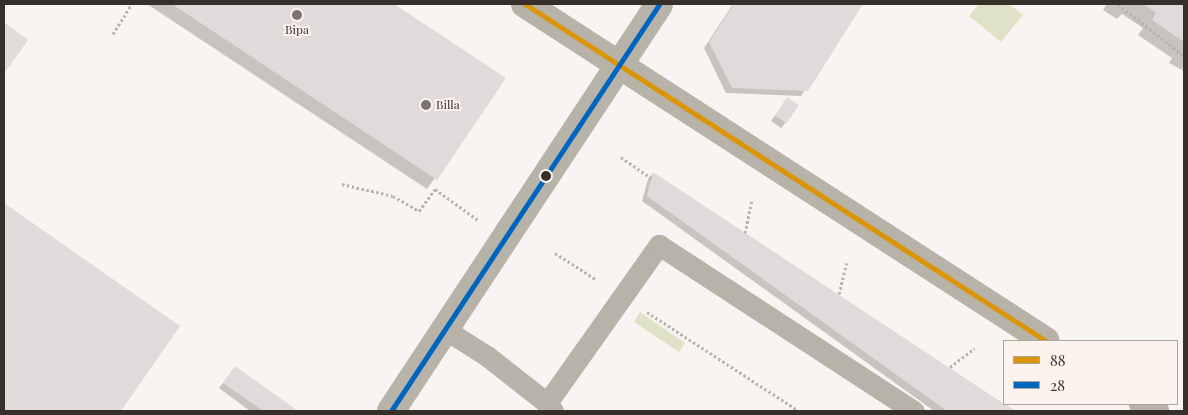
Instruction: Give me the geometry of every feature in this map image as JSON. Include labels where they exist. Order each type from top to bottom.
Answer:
[{"type":"street","points":[[525,4],[618,66],[1044,340]]},
{"type":"street","points":[[391,411],[507,240],[659,4]]},
{"type":"lane","points":[[446,330],[550,407],[622,296],[659,245],[914,411]]},
{"type":"path","points":[[113,34],[132,4]]},
{"type":"path","points":[[1118,4],[1184,56]]},
{"type":"path","points":[[621,157],[651,178]]},
{"type":"path","points":[[342,184],[393,196],[418,211],[435,189],[507,240]]},
{"type":"path","points":[[745,233],[752,199]]},
{"type":"path","points":[[555,253],[799,411]]},
{"type":"path","points":[[839,294],[847,263]]},
{"type":"path","points":[[950,367],[975,348]]},
{"type":"green space","points":[[979,4],[1009,4],[1023,15],[1001,42],[969,16]]},
{"type":"green space","points":[[640,312],[685,343],[679,352],[634,322]]},
{"type":"building","points":[[172,4],[394,4],[506,78],[437,180]]},
{"type":"building","points":[[734,4],[863,4],[808,91],[732,88],[709,42]]},
{"type":"building","points":[[1143,4],[1184,4],[1184,42],[1152,20],[1156,13]]},
{"type":"building","points":[[4,22],[28,40],[4,74]]},
{"type":"building","points":[[787,97],[799,105],[787,123],[775,116]]},
{"type":"building","points":[[653,172],[1003,405],[1017,411],[947,411],[647,196]]},
{"type":"building","points":[[4,203],[180,326],[121,411],[4,411]]},
{"type":"building","points":[[235,366],[298,411],[263,411],[223,383]]},
{"type":"transit line","name":"88","points":[[525,4],[1044,340]]},
{"type":"transit line","name":"28","points":[[391,411],[659,4]]},
{"type":"place","name":"Bipa","points":[[297,15]]},
{"type":"place","name":"Billa","points":[[426,105]]}]
